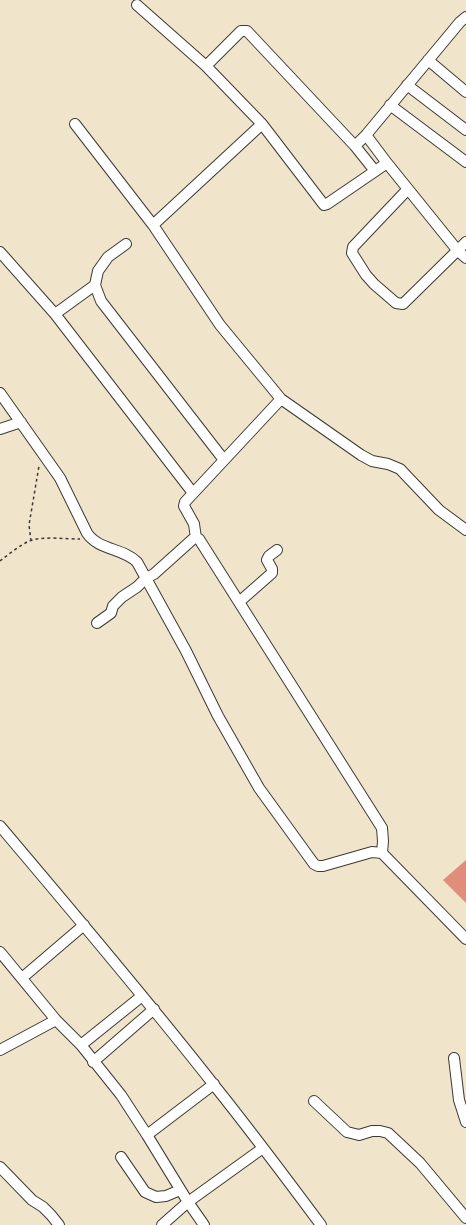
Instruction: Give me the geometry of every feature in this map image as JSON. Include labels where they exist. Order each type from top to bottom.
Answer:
[{"type":"street","points":[[137,5],[206,66],[262,124],[324,205],[387,163]]},
{"type":"street","points":[[355,146],[366,135],[428,60],[464,22]]},
{"type":"street","points":[[206,66],[241,31],[247,30],[355,146],[376,171]]},
{"type":"street","points":[[428,60],[466,92]]},
{"type":"street","points":[[408,85],[466,130]]},
{"type":"street","points":[[390,105],[466,162]]},
{"type":"street","points":[[75,124],[153,225],[220,325],[281,399],[360,454],[372,461],[388,464],[400,469],[439,510],[466,530]]},
{"type":"street","points":[[153,225],[262,124]]},
{"type":"street","points":[[366,135],[458,251],[466,258]]},
{"type":"street","points":[[408,189],[353,247],[352,253],[366,275],[374,284],[396,303],[403,304],[466,242]]},
{"type":"street","points":[[126,244],[108,257],[98,272],[95,285],[101,301],[224,460]]},
{"type":"street","points":[[0,252],[56,314],[193,493]]},
{"type":"street","points":[[56,314],[95,285]]},
{"type":"street","points":[[0,393],[60,478],[91,539],[97,543],[132,556],[137,562],[186,651],[218,716],[259,788],[314,864],[323,866],[372,852],[382,853],[466,939]]},
{"type":"street","points":[[281,399],[193,493],[185,502],[184,506],[194,524],[196,538],[201,542],[382,828],[382,853]]},
{"type":"street","points":[[0,429],[21,422]]},
{"type":"street","points":[[97,623],[111,613],[113,606],[122,597],[137,587],[146,578],[154,574],[196,538]]},
{"type":"street","points":[[239,602],[272,573],[268,560],[269,556],[277,550]]},
{"type":"street","points":[[0,826],[154,1009],[214,1084],[320,1225]]},
{"type":"street","points":[[22,978],[84,925]]},
{"type":"street","points":[[0,952],[56,1020],[82,1045],[121,1095],[180,1190],[204,1225]]},
{"type":"street","points":[[82,1045],[142,996]]},
{"type":"street","points":[[94,1062],[154,1009]]},
{"type":"street","points":[[0,1050],[56,1020]]},
{"type":"street","points":[[454,1058],[459,1100],[466,1122]]},
{"type":"street","points":[[147,1135],[214,1084]]},
{"type":"street","points":[[314,1101],[347,1132],[359,1135],[372,1131],[380,1131],[388,1134],[420,1163],[466,1218]]},
{"type":"street","points":[[162,1225],[188,1202],[263,1148]]},
{"type":"street","points":[[121,1157],[145,1192],[156,1196],[166,1196],[180,1190]]},
{"type":"street","points":[[0,1167],[32,1200],[43,1207],[59,1225]]},
{"type":"path","points":[[31,540],[29,524],[39,465],[46,458]]},
{"type":"path","points":[[0,561],[31,540],[91,539]]},
{"type":"building","points":[[466,860],[466,903],[443,880]]}]
